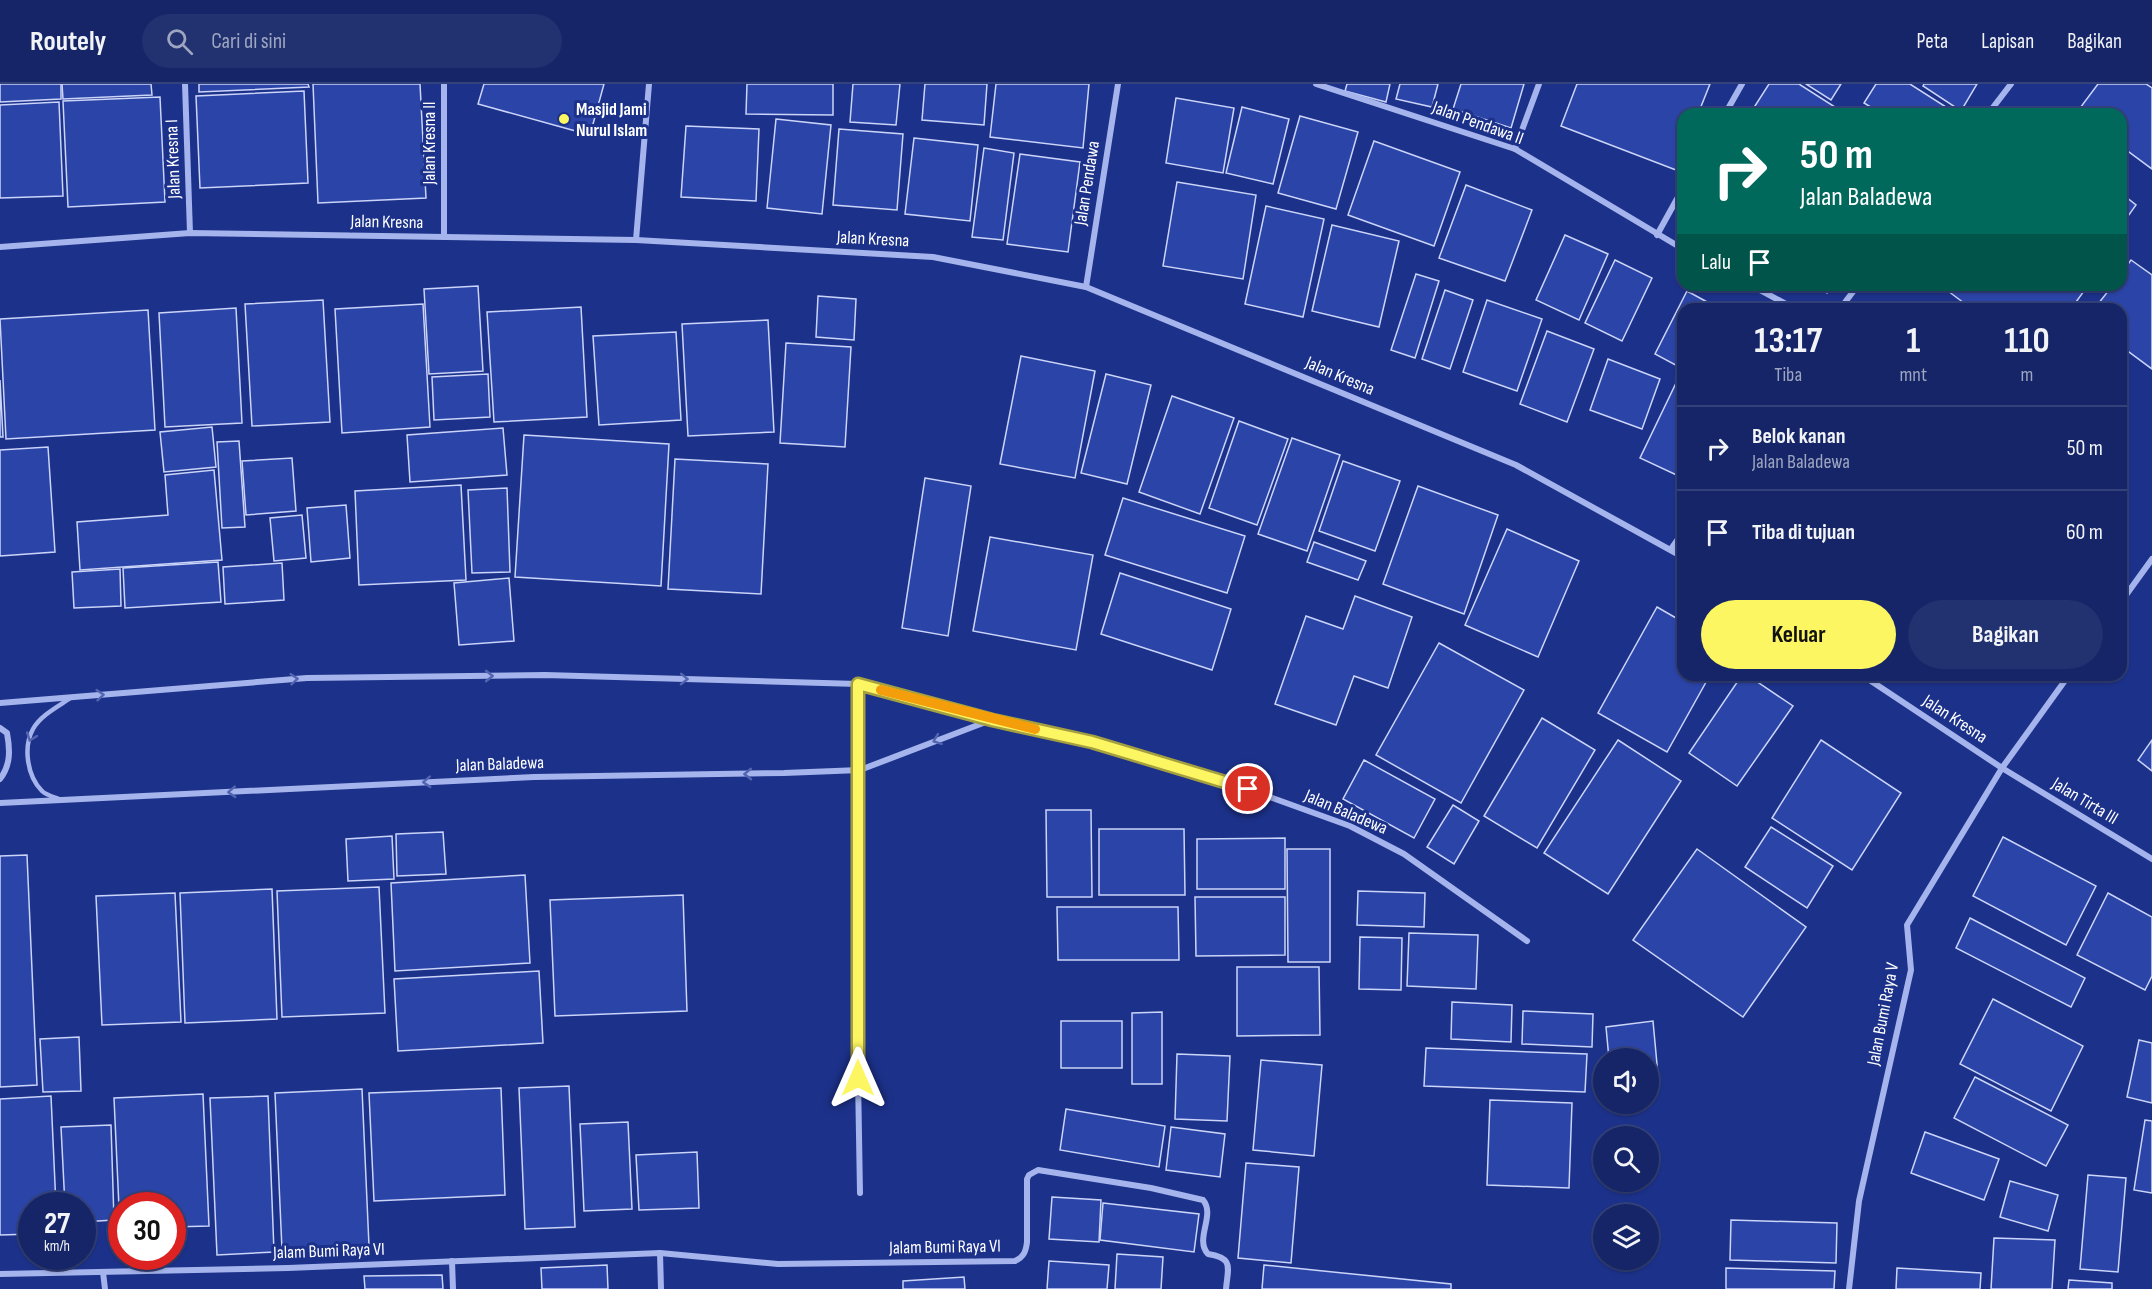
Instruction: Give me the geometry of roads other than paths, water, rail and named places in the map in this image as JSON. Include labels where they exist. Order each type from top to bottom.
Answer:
[{"type":"street","name":"Jalan Kresna I","points":[[185,84],[190,234]]},
{"type":"street","name":"Jalan Kresna II","points":[[444,84],[444,237]]},
{"type":"street","points":[[636,240],[650,84]]},
{"type":"street","name":"Jalan Pendawa","points":[[1086,286],[1118,84]]},
{"type":"street","name":"Jalan Pendawa II","points":[[1316,84],[1515,149],[1677,246]]},
{"type":"street","points":[[1515,149],[1539,84]]},
{"type":"street","points":[[1728,108],[1742,84]]},
{"type":"street","points":[[1993,108],[2011,84]]},
{"type":"street","points":[[1657,235],[1677,199]]},
{"type":"street","name":"Jalan Kresna","points":[[0,248],[190,234],[636,240],[933,257],[1086,286],[1516,465],[1677,553]]},
{"type":"street","points":[[1761,291],[1784,303]]},
{"type":"street","points":[[1671,549],[1677,540]]},
{"type":"street","points":[[2127,594],[2152,559]]},
{"type":"street","name":"Jalan Baladewa","points":[[0,703],[307,678],[545,675],[858,684],[992,720],[1092,742],[1228,782],[1350,826],[1404,854],[1527,941]]},
{"type":"street","name":"Jalan Kresna","points":[[1871,681],[2002,768]]},
{"type":"street","name":"Jalan Bumi Raya V","points":[[1849,1289],[1859,1201],[1911,970],[1907,925],[2002,768],[2065,681]]},
{"type":"street","points":[[858,684],[860,1193]]},
{"type":"street","name":"Jalan Baladewa","points":[[0,803],[534,777],[784,774],[860,770],[992,720]]},
{"type":"street","points":[[0,728],[7,733],[10,751],[6,772],[0,779]]},
{"type":"street","name":"Jalan Tirta III","points":[[2002,768],[2152,859]]},
{"type":"street","name":"Jalam Bumi Raya VI","points":[[0,1274],[288,1268],[660,1253],[778,1264],[1015,1261],[1021,1258],[1026,1251],[1028,1242],[1026,1186],[1029,1175],[1038,1170],[1150,1188],[1203,1200],[1206,1204],[1203,1245],[1208,1254],[1222,1256],[1226,1260],[1228,1265],[1226,1289]]},
{"type":"street","points":[[660,1253],[661,1289]]},
{"type":"street","points":[[452,1261],[453,1289]]},
{"type":"street","points":[[103,1272],[105,1289]]},
{"type":"lane","points":[[61,800],[42,791],[31,772],[27,748],[33,729],[54,708],[71,697]]},
{"type":"place","name":"Masjid Jami Nurul Islam","points":[[564,119]]}]
